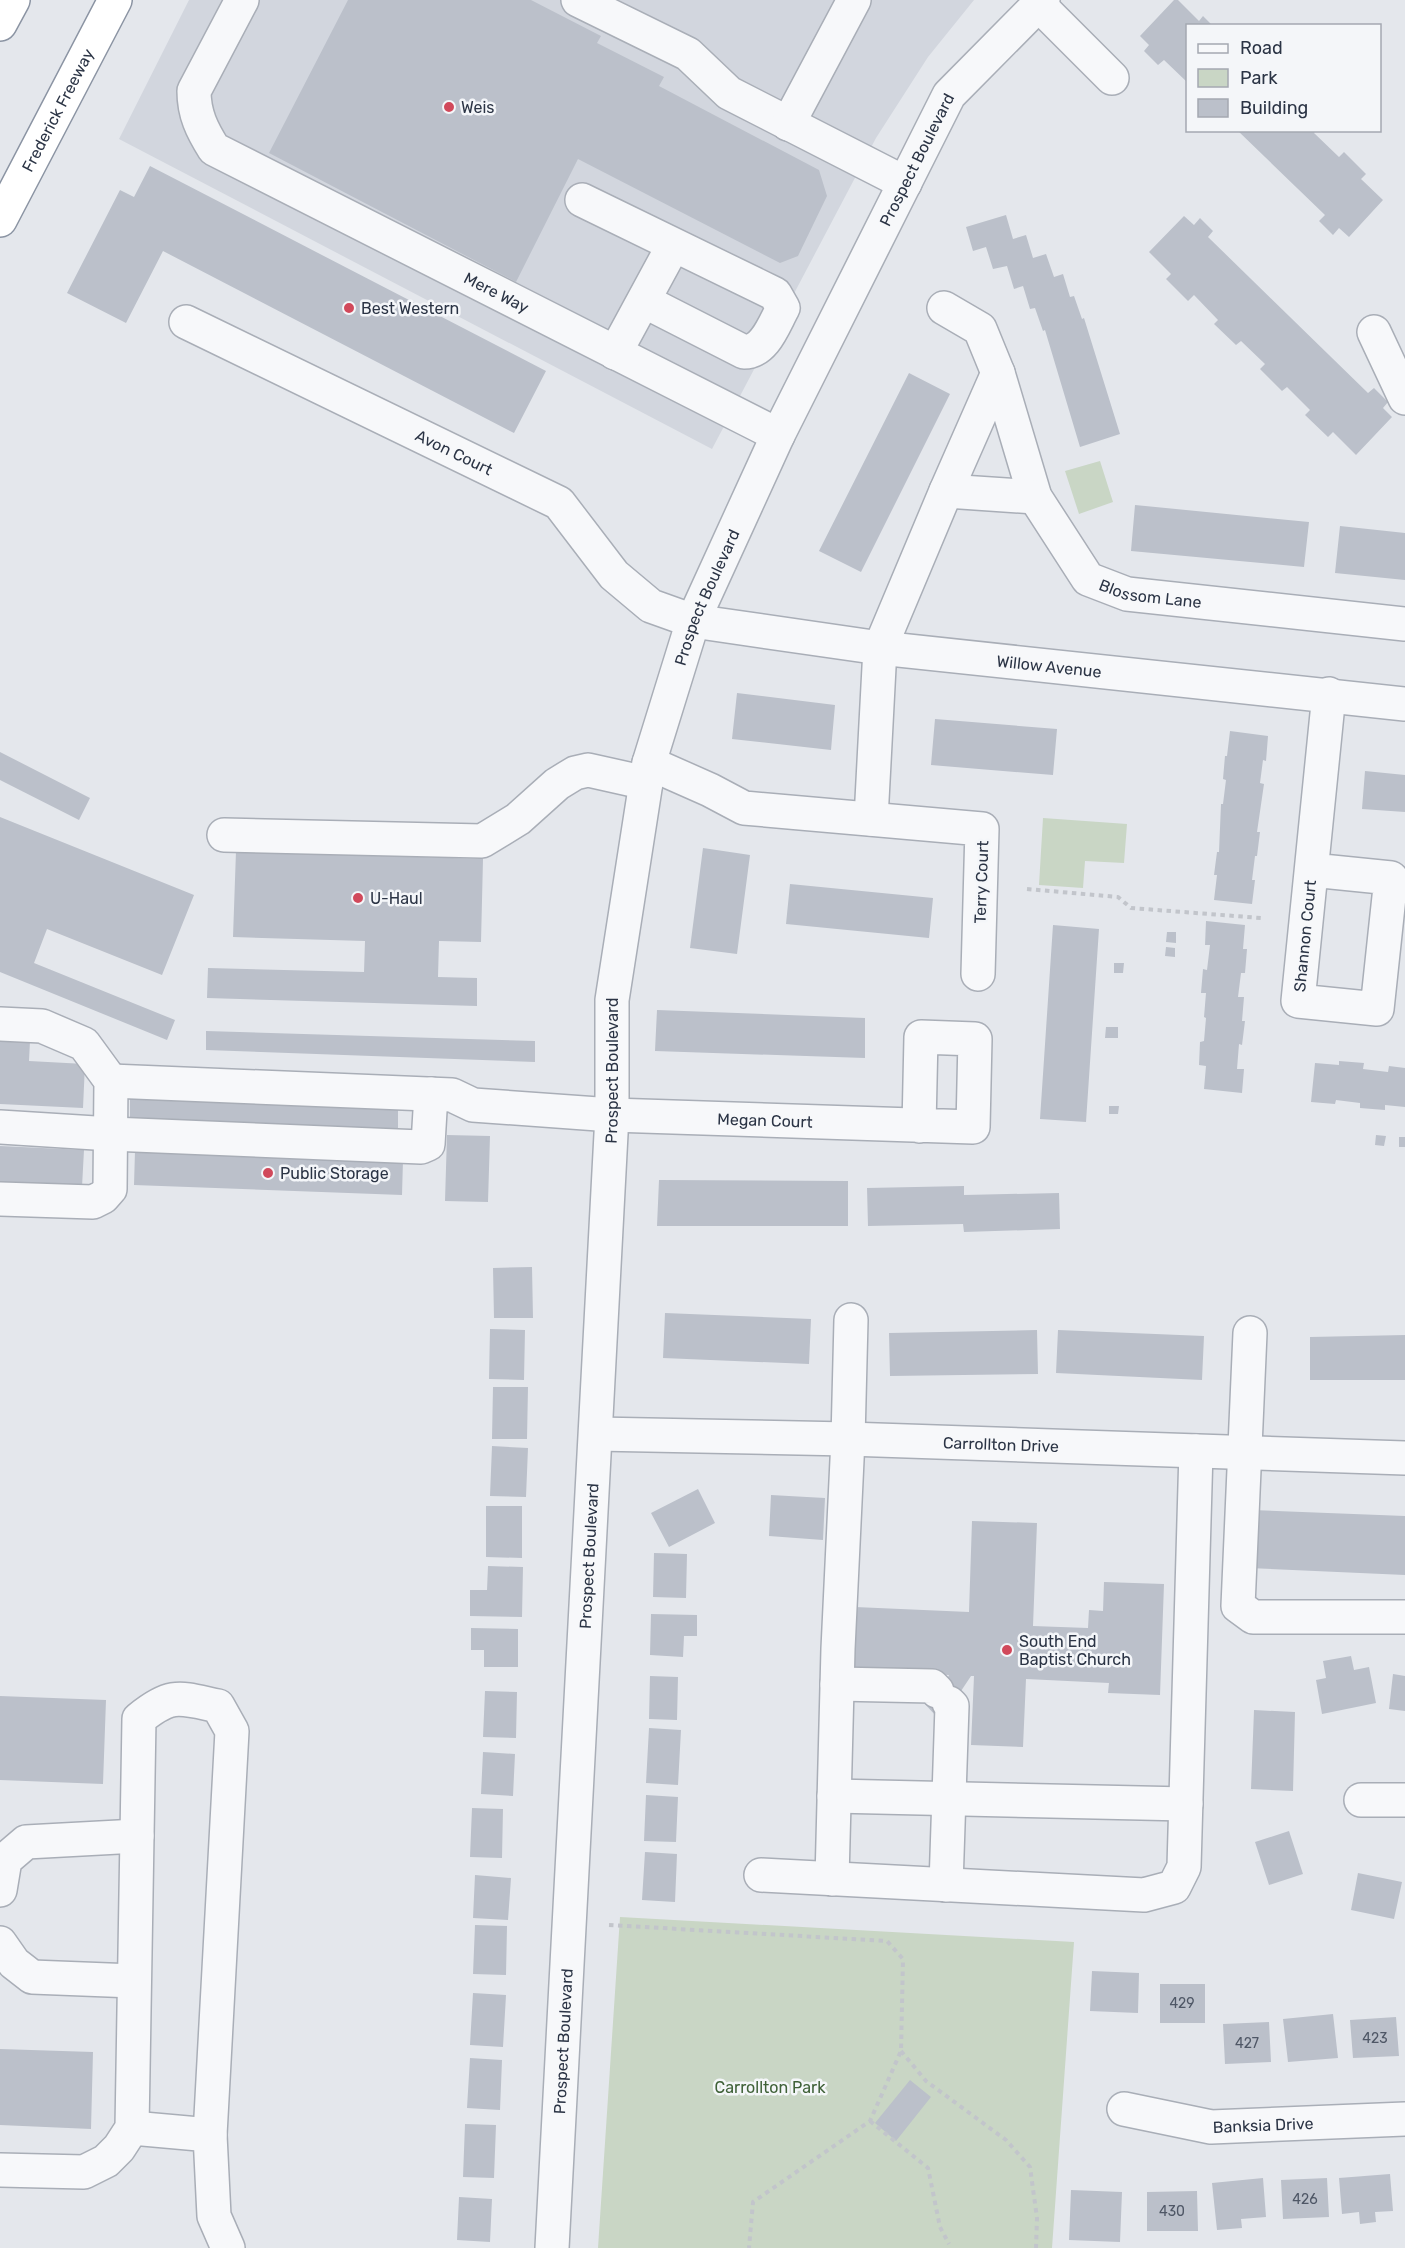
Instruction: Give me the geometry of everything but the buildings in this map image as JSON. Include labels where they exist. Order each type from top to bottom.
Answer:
[{"type":"highway","points":[[0,8],[11,0]]},
{"type":"highway","points":[[0,24],[11,0]]},
{"type":"highway","name":"Frederick Freeway","points":[[0,220],[115,0]]},
{"type":"street","name":"Mere Way","points":[[242,0],[194,91],[199,124],[214,149],[778,435]]},
{"type":"street","points":[[578,0],[688,54],[729,93],[905,183]]},
{"type":"street","points":[[788,124],[854,0]]},
{"type":"street","points":[[1040,2],[1112,78]]},
{"type":"street","name":"Prospect Boulevard","points":[[552,2248],[612,1115],[612,1000],[647,773],[693,621],[778,435],[949,95],[1040,2]]},
{"type":"street","points":[[582,200],[775,294],[783,308],[760,347],[753,352],[744,352],[644,302]]},
{"type":"street","points":[[615,353],[674,246]]},
{"type":"street","name":"Blossom Lane","points":[[944,308],[980,329],[998,373],[1035,497],[1088,579],[1127,594],[1405,624]]},
{"type":"street","name":"Avon Court","points":[[186,322],[560,503],[614,575],[651,606],[693,621]]},
{"type":"street","points":[[1374,332],[1405,398]]},
{"type":"street","points":[[871,819],[880,648],[998,373]]},
{"type":"street","points":[[946,491],[1035,497]]},
{"type":"street","name":"Willow Avenue","points":[[693,621],[880,648],[1329,694],[1405,704]]},
{"type":"street","name":"Shannon Court","points":[[1311,870],[1390,878],[1377,1009],[1298,1001],[1311,870],[1329,694]]},
{"type":"street","name":"Terry Court","points":[[224,835],[482,842],[518,819],[557,784],[575,773],[588,770],[647,773],[710,790],[744,808],[982,829],[978,974]]},
{"type":"street","points":[[0,1024],[42,1026],[84,1044],[111,1081],[110,1189],[103,1197],[93,1202],[0,1199]]},
{"type":"street","name":"Megan Court","points":[[111,1081],[452,1095],[473,1105],[612,1115],[919,1126]]},
{"type":"street","points":[[0,1127],[421,1147],[428,1144],[431,1094]]},
{"type":"street","points":[[832,1879],[851,1320]]},
{"type":"street","points":[[1250,1333],[1238,1605],[1253,1617],[1405,1617]]},
{"type":"street","name":"Carrollton Drive","points":[[596,1434],[848,1439],[1405,1458]]},
{"type":"street","points":[[761,1875],[1144,1895],[1174,1887],[1184,1867],[1196,1451]]},
{"type":"street","points":[[837,1684],[932,1686],[952,1707],[946,1885]]},
{"type":"street","points":[[0,2170],[84,2172],[106,2162],[119,2148],[132,2128],[139,1719],[154,1707],[177,1697],[218,1706],[232,1731],[210,2135],[214,2216],[228,2248]]},
{"type":"street","points":[[834,1796],[1186,1804]]},
{"type":"street","points":[[1361,1800],[1405,1800]]},
{"type":"street","points":[[0,1890],[5,1860],[26,1842],[137,1836]]},
{"type":"street","points":[[0,1943],[14,1963],[32,1977],[134,1981]]},
{"type":"street","name":"Banksia Drive","points":[[1124,2109],[1211,2127],[1405,2120]]},
{"type":"street","points":[[132,2128],[210,2135]]},
{"type":"path","points":[[1027,889],[1118,897],[1131,908],[1261,918]]},
{"type":"path","points":[[609,1925],[887,1941],[903,1959],[901,2051],[870,2121],[753,2202],[749,2248]]},
{"type":"path","points":[[901,2051],[926,2081],[1006,2140],[1030,2167],[1037,2218],[1036,2248]]},
{"type":"path","points":[[870,2121],[927,2168],[940,2227],[949,2244]]},
{"type":"shaded area","points":[[189,0],[974,0],[928,57],[876,138],[712,449],[119,139]]},
{"type":"green space","points":[[1100,461],[1113,502],[1079,514],[1065,471]]},
{"type":"green space","points":[[1043,818],[1127,824],[1124,863],[1085,861],[1083,888],[1039,885]]},
{"type":"green space","name":"Carrollton Park","points":[[620,1917],[1074,1942],[1052,2248],[598,2248]]},
{"type":"place","name":"Weis","points":[[449,107]]},
{"type":"place","name":"Best Western","points":[[349,308]]},
{"type":"place","name":"U-Haul","points":[[358,898]]},
{"type":"place","name":"Public Storage","points":[[268,1173]]},
{"type":"place","name":"South End Baptist Church","points":[[1007,1650]]}]
